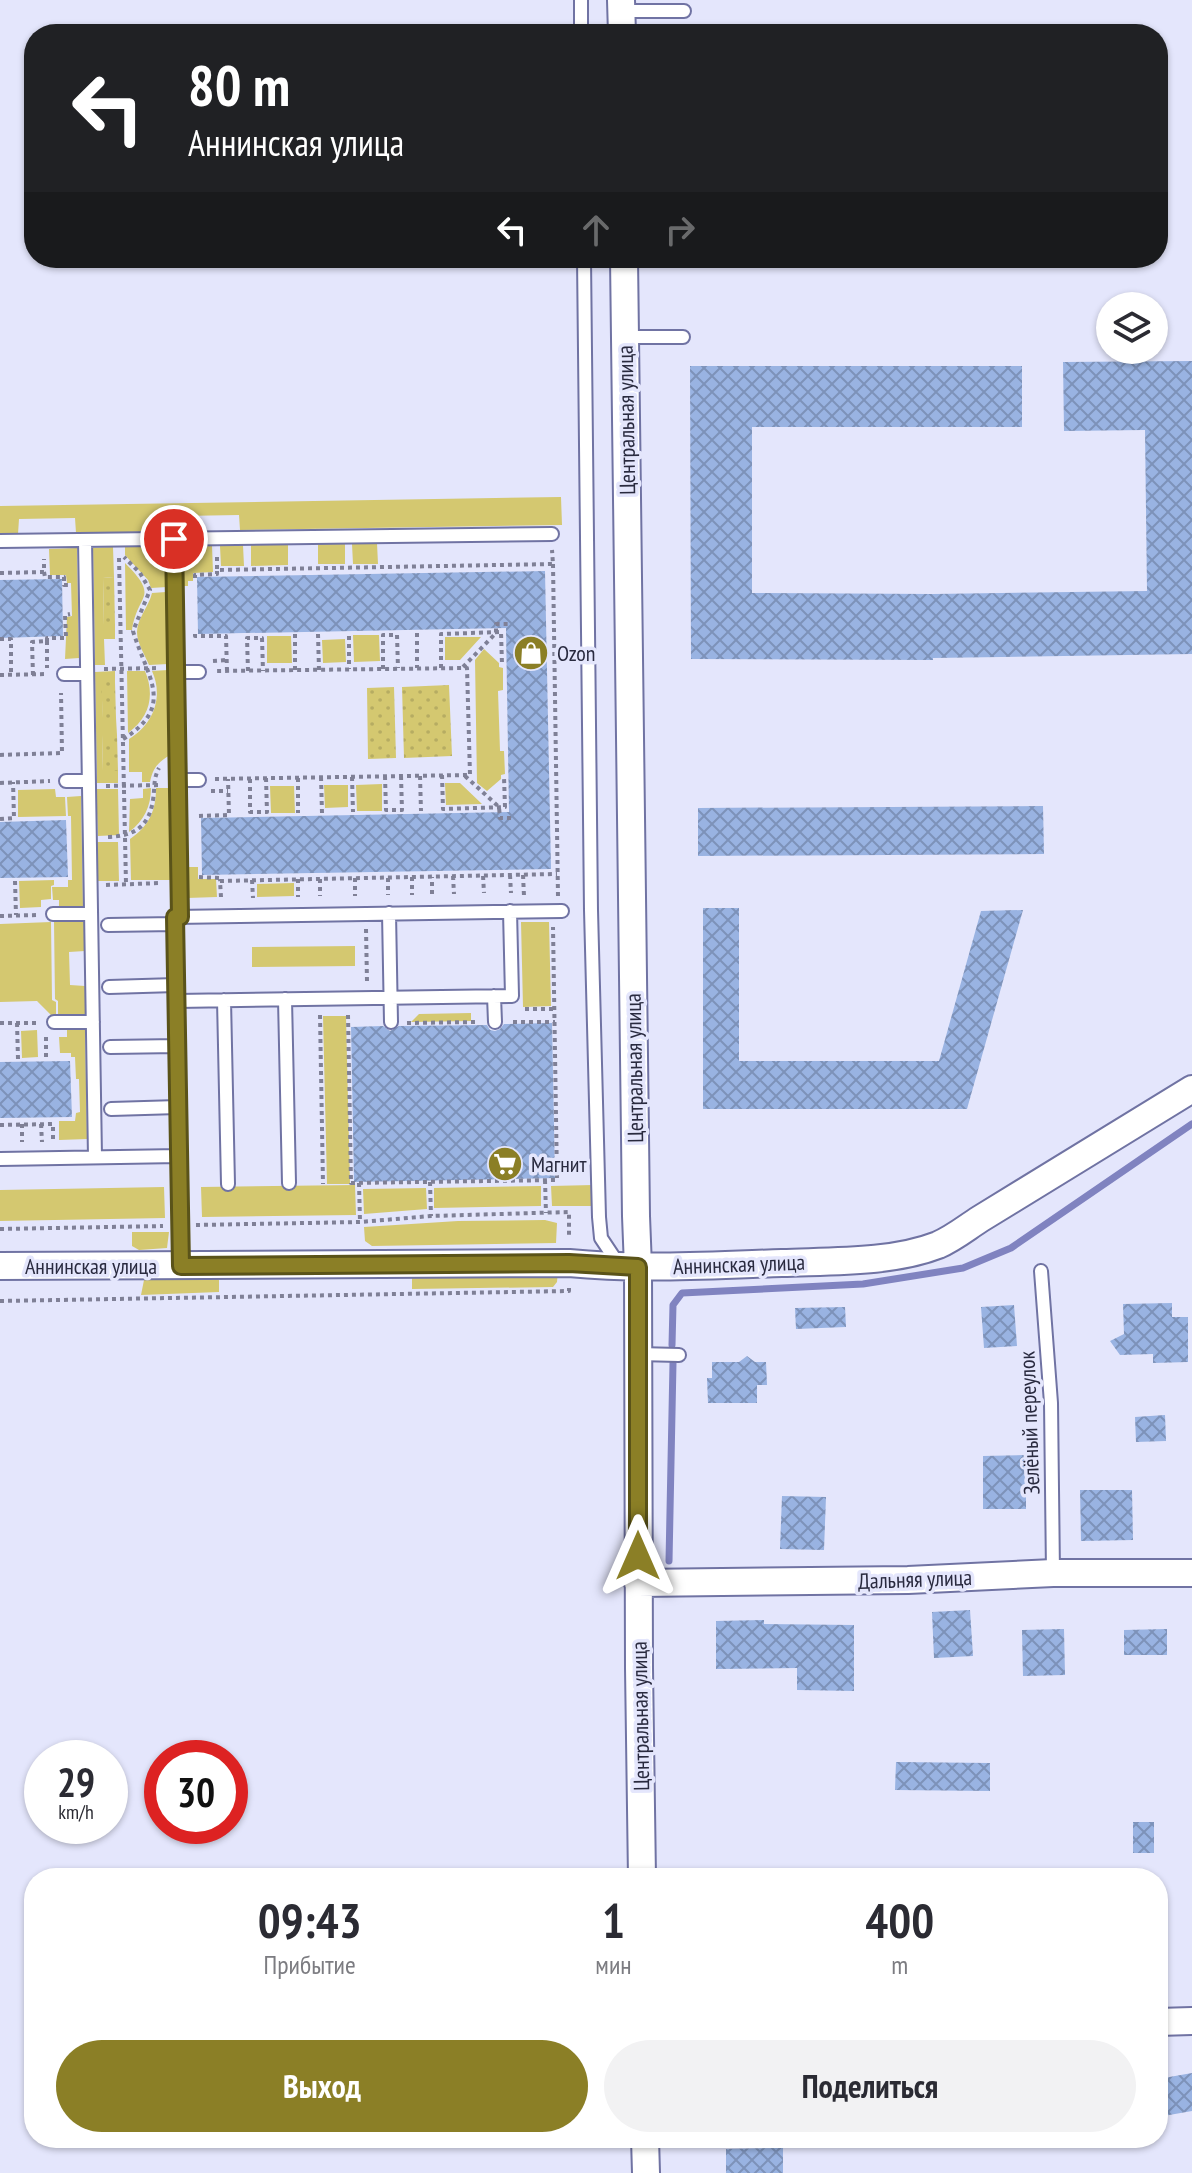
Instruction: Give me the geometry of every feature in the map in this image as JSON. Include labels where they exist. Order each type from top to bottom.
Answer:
[{"type":"street","name":"Центральная улица","points":[[624,268],[636,1216],[629,1267],[638,1354],[642,1868]]},
{"type":"street","name":"Аннинская улица","points":[[0,1266],[569,1263],[629,1267],[890,1257],[938,1245],[957,1235],[1192,1089]]},
{"type":"street","name":"Дальняя улица","points":[[638,1583],[908,1580],[1053,1573],[1192,1573]]},
{"type":"street","points":[[1168,2022],[1192,2021]]},
{"type":"street","points":[[645,2148],[646,2173]]},
{"type":"lane","points":[[581,0],[581,24]]},
{"type":"lane","points":[[621,15],[684,11]]},
{"type":"lane","points":[[584,268],[591,910],[599,1217],[601,1238],[629,1267]]},
{"type":"lane","points":[[625,337],[683,337]]},
{"type":"lane","points":[[0,541],[552,534]]},
{"type":"lane","points":[[174,539],[181,1266]]},
{"type":"lane","points":[[85,540],[95,1157]]},
{"type":"lane","points":[[176,667],[199,672]]},
{"type":"lane","points":[[64,674],[87,671]]},
{"type":"lane","points":[[178,786],[199,780]]},
{"type":"lane","points":[[66,781],[89,787]]},
{"type":"lane","points":[[177,1001],[512,996],[510,911]]},
{"type":"lane","points":[[108,925],[389,913],[562,911]]},
{"type":"lane","points":[[389,913],[391,1022]]},
{"type":"lane","points":[[53,914],[91,914]]},
{"type":"lane","points":[[109,987],[176,985]]},
{"type":"lane","points":[[494,996],[499,1022]]},
{"type":"lane","points":[[285,999],[289,1183]]},
{"type":"lane","points":[[224,1000],[228,1184]]},
{"type":"lane","points":[[54,1022],[93,1022]]},
{"type":"lane","points":[[110,1047],[177,1046]]},
{"type":"lane","points":[[111,1109],[178,1107]]},
{"type":"lane","points":[[0,1159],[179,1156]]},
{"type":"lane","name":"Зелёный переулок","points":[[1041,1271],[1051,1403],[1053,1573]]},
{"type":"lane","points":[[638,1354],[679,1355]]},
{"type":"path","points":[[552,534],[558,896]]},
{"type":"path","points":[[190,582],[195,582],[195,575],[217,574],[216,538]]},
{"type":"path","points":[[43,541],[45,577],[64,577],[64,585],[69,584]]},
{"type":"path","points":[[123,739],[149,716],[154,690],[153,680],[133,631],[150,590],[140,573],[119,553],[126,884]]},
{"type":"path","points":[[217,570],[553,564]]},
{"type":"path","points":[[0,573],[44,572]]},
{"type":"path","points":[[33,675],[32,642],[66,638],[65,615],[70,615],[70,600]]},
{"type":"path","points":[[195,621],[195,636],[226,636],[227,671]]},
{"type":"path","points":[[462,668],[496,633],[496,624],[509,624]]},
{"type":"path","points":[[121,632],[133,631]]},
{"type":"path","points":[[441,668],[441,634],[501,632],[502,664]]},
{"type":"path","points":[[417,633],[417,668]]},
{"type":"path","points":[[295,634],[295,670]]},
{"type":"path","points":[[318,634],[319,670]]},
{"type":"path","points":[[383,669],[383,635],[397,635],[398,669]]},
{"type":"path","points":[[349,636],[349,669]]},
{"type":"path","points":[[248,671],[247,638],[262,638],[263,671]]},
{"type":"path","points":[[0,639],[11,639],[11,675]]},
{"type":"path","points":[[0,675],[47,674],[47,641]]},
{"type":"path","points":[[87,671],[176,667]]},
{"type":"path","points":[[199,672],[467,668],[470,775],[199,780]]},
{"type":"path","points":[[0,755],[62,753],[60,674],[64,674]]},
{"type":"path","points":[[90,838],[125,837],[135,832],[147,817],[153,798],[155,774],[160,766],[177,756]]},
{"type":"path","points":[[442,775],[443,809],[505,807],[504,777]]},
{"type":"path","points":[[464,775],[499,807],[500,818],[512,818]]},
{"type":"path","points":[[385,776],[386,810],[402,810],[401,776]]},
{"type":"path","points":[[420,776],[421,811]]},
{"type":"path","points":[[321,777],[322,813]]},
{"type":"path","points":[[352,777],[353,812]]},
{"type":"path","points":[[250,779],[250,812],[267,812],[266,778]]},
{"type":"path","points":[[298,778],[298,813]]},
{"type":"path","points":[[199,830],[198,815],[229,815],[228,779]]},
{"type":"path","points":[[0,783],[66,781]]},
{"type":"path","points":[[0,819],[14,818],[13,782]]},
{"type":"path","points":[[89,787],[178,786]]},
{"type":"path","points":[[216,791],[228,791]]},
{"type":"path","points":[[199,870],[199,878],[220,878],[221,902]]},
{"type":"path","points":[[220,881],[557,874]]},
{"type":"path","points":[[510,875],[511,897]]},
{"type":"path","points":[[523,875],[524,896]]},
{"type":"path","points":[[453,876],[454,898]]},
{"type":"path","points":[[483,876],[484,897]]},
{"type":"path","points":[[412,877],[412,898]]},
{"type":"path","points":[[431,898],[432,877]]},
{"type":"path","points":[[355,878],[355,899]]},
{"type":"path","points":[[388,878],[388,899]]},
{"type":"path","points":[[298,879],[298,900]]},
{"type":"path","points":[[320,879],[320,900]]},
{"type":"path","points":[[252,880],[253,901]]},
{"type":"path","points":[[15,881],[16,915]]},
{"type":"path","points":[[91,885],[179,882]]},
{"type":"path","points":[[0,916],[53,914]]},
{"type":"path","points":[[366,914],[367,1012],[348,1013],[351,1183],[557,1180],[553,923]]},
{"type":"path","points":[[499,1022],[515,1009],[555,1009]]},
{"type":"path","points":[[525,1009],[525,1022]]},
{"type":"path","points":[[473,1010],[473,1022]]},
{"type":"path","points":[[320,1014],[323,1184]]},
{"type":"path","points":[[410,1016],[407,1023],[555,1022]]},
{"type":"path","points":[[0,1023],[54,1022]]},
{"type":"path","points":[[17,1023],[18,1059]]},
{"type":"path","points":[[22,1124],[22,1144]]},
{"type":"path","points":[[41,1124],[42,1144]]},
{"type":"path","points":[[0,1125],[53,1124],[54,1158]]},
{"type":"path","points":[[545,1180],[546,1213]]},
{"type":"path","points":[[430,1182],[431,1216]]},
{"type":"path","points":[[359,1183],[360,1222]]},
{"type":"path","points":[[0,1229],[360,1222],[431,1216],[569,1212]]},
{"type":"path","points":[[0,1301],[569,1291]]},
{"type":"shaded area","points":[[561,497],[562,525],[240,530],[239,515],[182,516],[181,531],[76,533],[75,518],[19,519],[18,534],[0,534],[0,506]]},
{"type":"shaded area","points":[[345,543],[345,564],[318,564],[318,544]]},
{"type":"shaded area","points":[[377,543],[378,564],[353,564],[352,544]]},
{"type":"shaded area","points":[[288,544],[288,565],[251,566],[251,545]]},
{"type":"shaded area","points":[[243,545],[244,566],[221,566],[220,546]]},
{"type":"shaded area","points":[[167,546],[167,587],[151,588],[148,580],[125,555],[125,547]]},
{"type":"shaded area","points":[[212,546],[213,572],[193,573],[193,581],[188,581],[188,586],[182,586],[181,547]]},
{"type":"shaded area","points":[[113,547],[114,577],[103,578],[104,625],[115,625],[115,639],[104,639],[105,665],[95,665],[93,548]]},
{"type":"shaded area","points":[[77,548],[79,658],[65,659],[67,617],[72,616],[71,583],[67,583],[66,575],[50,575],[49,549]]},
{"type":"shaded area","points":[[125,563],[144,590],[132,630],[126,630]]},
{"type":"shaded area","points":[[114,577],[115,625],[104,625],[103,578]]},
{"type":"shaded area","points":[[166,592],[168,664],[149,665],[138,640],[138,627],[152,593]]},
{"type":"shaded area","points":[[353,635],[379,635],[380,661],[354,662]]},
{"type":"shaded area","points":[[267,636],[291,636],[292,663],[267,663]]},
{"type":"shaded area","points":[[445,637],[481,637],[460,660],[445,660]]},
{"type":"shaded area","points":[[345,639],[346,662],[323,663],[322,640]]},
{"type":"shaded area","points":[[484,649],[503,668],[503,690],[498,691],[500,751],[504,751],[505,774],[487,791],[477,783],[475,660]]},
{"type":"shaded area","points":[[168,670],[170,755],[157,766],[150,782],[142,782],[142,772],[129,772],[129,739],[144,726],[154,710],[157,691],[152,671]]},
{"type":"shaded area","points":[[115,671],[115,682],[102,683],[103,718],[116,718],[117,735],[102,735],[103,771],[118,771],[118,783],[97,783],[95,672]]},
{"type":"shaded area","points":[[127,671],[145,671],[150,689],[146,713],[128,733]]},
{"type":"shaded area","points":[[101,682],[115,682],[116,718],[103,718]]},
{"type":"shaded area","points":[[449,685],[452,756],[404,758],[402,687]]},
{"type":"shaded area","points":[[394,687],[396,758],[368,759],[367,688]]},
{"type":"shaded area","points":[[102,735],[117,735],[118,771],[103,771]]},
{"type":"shaded area","points":[[445,783],[460,783],[482,804],[446,805]]},
{"type":"shaded area","points":[[382,784],[382,811],[357,811],[356,785]]},
{"type":"shaded area","points":[[324,785],[348,785],[348,807],[325,808]]},
{"type":"shaded area","points":[[270,786],[294,786],[295,813],[271,813]]},
{"type":"shaded area","points":[[151,788],[146,813],[129,832],[130,799],[143,798],[143,789]]},
{"type":"shaded area","points":[[156,788],[170,788],[172,880],[131,880],[130,839],[150,817]]},
{"type":"shaded area","points":[[55,789],[56,797],[65,797],[66,816],[18,817],[18,790]]},
{"type":"shaded area","points":[[96,789],[118,789],[119,835],[98,836]]},
{"type":"shaded area","points":[[81,796],[83,907],[59,907],[59,900],[53,900],[52,887],[68,887],[68,880],[72,880],[71,816],[68,816],[67,797]]},
{"type":"shaded area","points":[[97,842],[118,842],[119,881],[98,881]]},
{"type":"shaded area","points":[[187,867],[198,867],[198,879],[216,879],[217,897],[187,898]]},
{"type":"shaded area","points":[[54,880],[51,899],[41,900],[41,907],[20,908],[19,881]]},
{"type":"shaded area","points":[[294,883],[294,896],[257,897],[257,884]]},
{"type":"shaded area","points":[[51,922],[52,1000],[56,1002],[56,1015],[51,1015],[37,1001],[0,1002],[0,924]]},
{"type":"shaded area","points":[[54,922],[84,922],[85,951],[69,952],[70,985],[85,986],[85,1014],[58,1015]]},
{"type":"shaded area","points":[[521,922],[549,922],[551,1006],[523,1007]]},
{"type":"shaded area","points":[[355,946],[355,966],[252,967],[252,947]]},
{"type":"shaded area","points":[[471,1013],[471,1021],[411,1022],[419,1014]]},
{"type":"shaded area","points":[[323,1016],[346,1016],[350,1184],[327,1184]]},
{"type":"shaded area","points":[[85,1029],[87,1139],[59,1140],[59,1121],[75,1121],[76,1113],[80,1112],[75,1057],[71,1057],[71,1053],[60,1053],[59,1037],[67,1037],[67,1030]]},
{"type":"shaded area","points":[[37,1030],[38,1057],[22,1058],[21,1031]]},
{"type":"shaded area","points":[[355,1185],[356,1215],[202,1217],[201,1187]]},
{"type":"shaded area","points":[[593,1185],[593,1206],[552,1206],[551,1186]]},
{"type":"shaded area","points":[[541,1186],[541,1206],[434,1208],[434,1188]]},
{"type":"shaded area","points":[[164,1187],[165,1218],[0,1221],[0,1190]]},
{"type":"shaded area","points":[[426,1188],[427,1209],[364,1214],[363,1189]]},
{"type":"shaded area","points":[[545,1220],[557,1223],[556,1243],[372,1246],[365,1241],[364,1227]]},
{"type":"shaded area","points":[[132,1232],[169,1232],[167,1248],[139,1250],[132,1246]]},
{"type":"shaded area","points":[[558,1270],[557,1282],[553,1287],[412,1289],[412,1276]]},
{"type":"shaded area","points":[[214,1276],[219,1280],[219,1292],[141,1295],[144,1280],[148,1277]]},
{"type":"building","points":[[1168,361],[1192,361],[1192,654],[933,660],[691,659],[690,366],[1022,366],[1022,427],[752,427],[752,593],[933,594],[1147,591],[1145,430],[1064,431],[1063,362],[1168,364]]},
{"type":"building","points":[[545,571],[551,869],[202,875],[201,818],[509,812],[506,628],[198,634],[197,577]]},
{"type":"building","points":[[62,579],[63,636],[0,638],[0,580]]},
{"type":"building","points":[[1043,806],[1044,854],[698,856],[698,808]]},
{"type":"building","points":[[66,820],[68,877],[0,878],[0,822]]},
{"type":"building","points":[[703,908],[739,908],[739,1061],[939,1061],[981,911],[1023,910],[967,1109],[703,1109]]},
{"type":"building","points":[[552,1023],[555,1178],[354,1182],[351,1027],[383,1026],[390,1031],[399,1026],[487,1025],[495,1031],[504,1024]]},
{"type":"building","points":[[70,1061],[72,1117],[0,1118],[0,1062]]},
{"type":"building","points":[[1172,1303],[1172,1317],[1188,1317],[1188,1362],[1153,1363],[1153,1354],[1120,1355],[1110,1341],[1124,1334],[1123,1304]]},
{"type":"building","points":[[1014,1305],[1017,1346],[984,1348],[981,1307]]},
{"type":"building","points":[[845,1307],[846,1327],[796,1329],[795,1308]]},
{"type":"building","points":[[747,1356],[755,1362],[766,1362],[767,1385],[757,1385],[757,1403],[708,1403],[707,1378],[712,1378],[712,1362],[739,1362]]},
{"type":"building","points":[[1165,1415],[1166,1441],[1136,1442],[1135,1417]]},
{"type":"building","points":[[1026,1455],[1026,1509],[983,1509],[983,1456]]},
{"type":"building","points":[[1080,1490],[1132,1490],[1133,1540],[1081,1541]]},
{"type":"building","points":[[782,1496],[826,1497],[824,1550],[780,1549]]},
{"type":"building","points":[[970,1610],[973,1656],[934,1658],[932,1612]]},
{"type":"building","points":[[764,1620],[764,1624],[854,1625],[854,1691],[797,1690],[797,1668],[716,1669],[716,1621]]},
{"type":"building","points":[[1064,1629],[1065,1675],[1023,1676],[1022,1630]]},
{"type":"building","points":[[1167,1629],[1167,1655],[1124,1655],[1124,1630]]},
{"type":"building","points":[[896,1762],[990,1763],[990,1791],[895,1790]]},
{"type":"building","points":[[1133,1822],[1154,1822],[1154,1853],[1133,1853]]},
{"type":"building","points":[[1192,2073],[1192,2111],[1168,2115],[1168,2077]]},
{"type":"building","points":[[783,2148],[783,2173],[726,2173],[726,2149]]},
{"type":"waterway","points":[[672,1345],[673,1305],[682,1293],[863,1284],[963,1268],[1011,1248],[1192,1124]]},
{"type":"waterway","points":[[669,1561],[673,1363]]},
{"type":"place","name":"Ozon","points":[[531,653]]},
{"type":"place","name":"Магнит","points":[[505,1164]]},
{"type":"route","points":[[174,539],[180,917],[175,917],[181,1266],[569,1263],[638,1267],[638,1556]]}]
